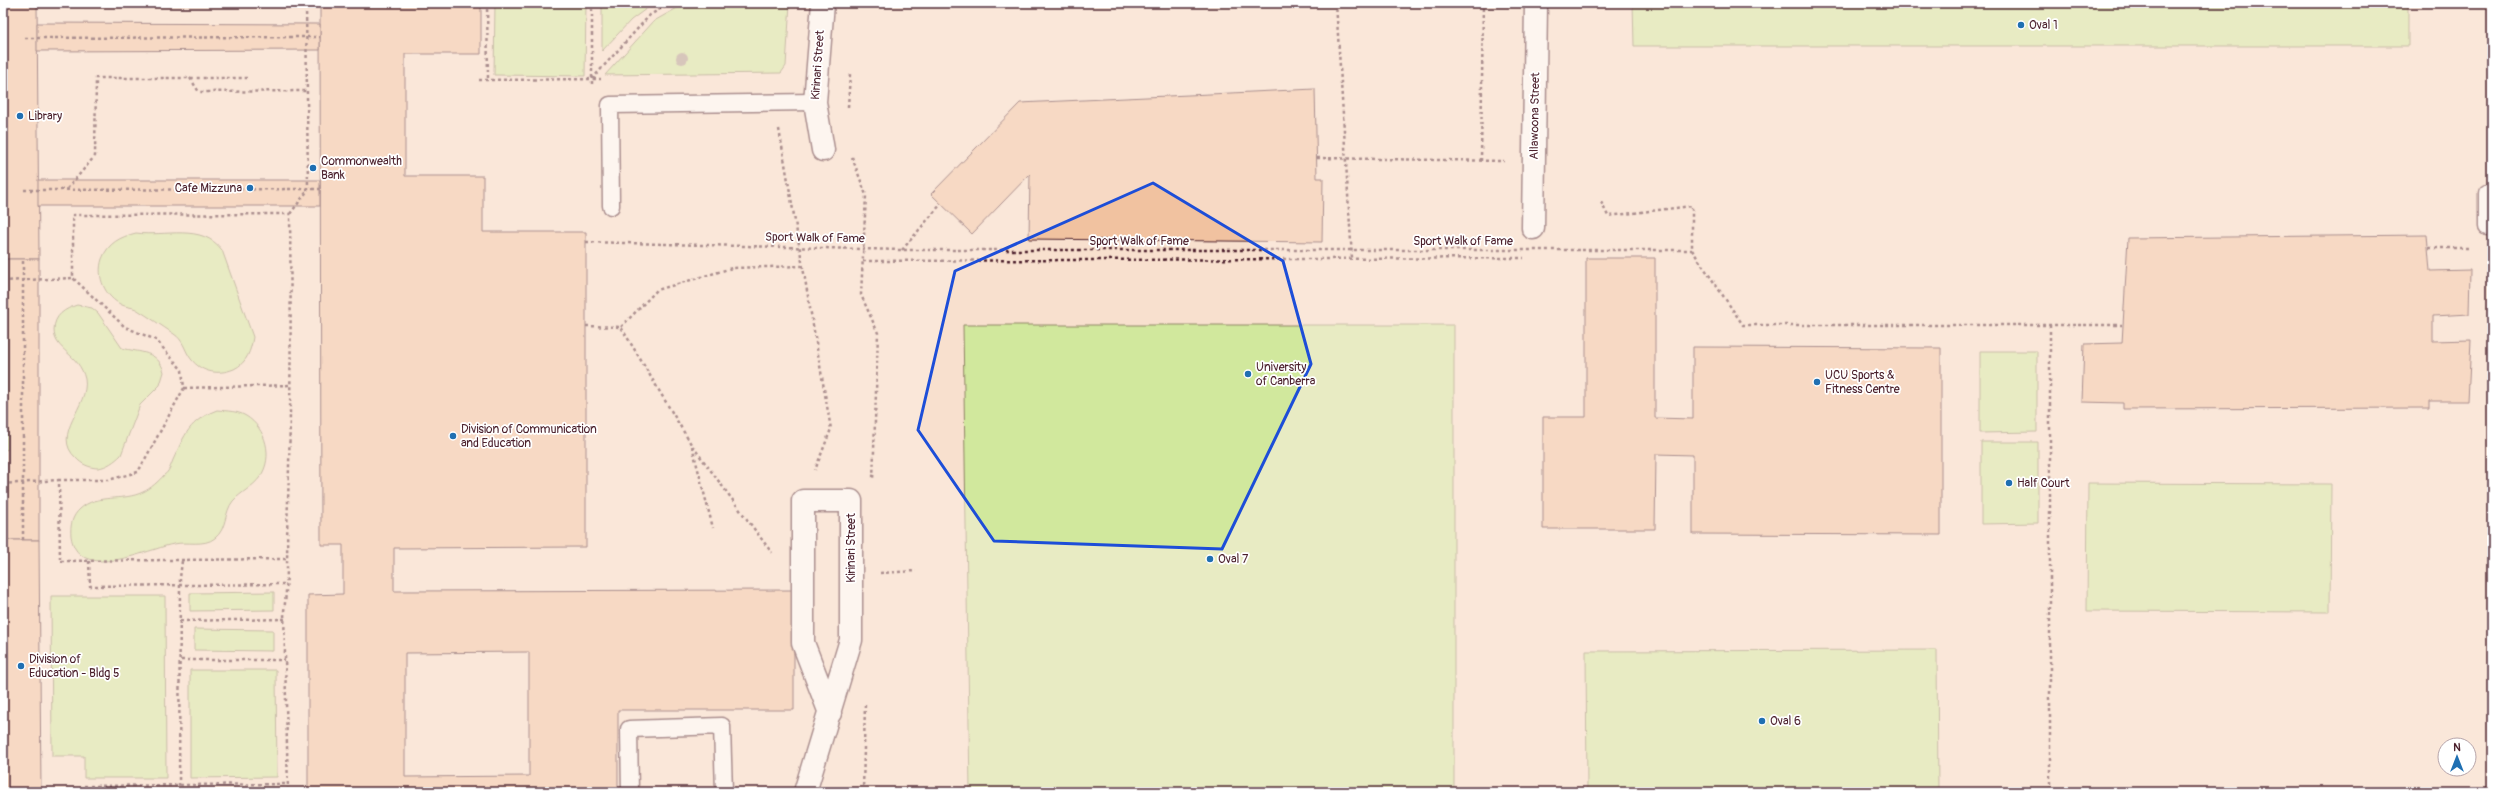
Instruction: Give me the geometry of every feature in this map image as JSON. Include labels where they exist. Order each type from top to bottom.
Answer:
[{"type":"street","name":"Kirinari Street","points":[[823,3],[815,102],[823,150]]},
{"type":"street","name":"Allawoona Street","points":[[1533,228],[1536,3]]},
{"type":"street","name":"Kirinari Street","points":[[803,501],[851,501],[851,640],[830,713],[804,792]]},
{"type":"street","points":[[803,501],[803,643],[830,713]]},
{"type":"lane","points":[[611,206],[610,105],[815,102]]},
{"type":"lane","points":[[2492,193],[2487,193],[2487,227],[2492,227]]},
{"type":"lane","points":[[630,792],[629,729],[722,726],[724,792]]},
{"type":"path","points":[[288,792],[285,620],[292,385],[290,214],[308,190],[306,3]]},
{"type":"path","points":[[487,3],[488,79]]},
{"type":"path","points":[[592,3],[592,85],[610,105]]},
{"type":"path","points":[[479,80],[592,79],[650,15],[670,3]]},
{"type":"path","points":[[1336,3],[1352,258]]},
{"type":"path","points":[[1481,161],[1483,3]]},
{"type":"path","points":[[25,38],[320,37]]},
{"type":"path","points":[[848,110],[850,72]]},
{"type":"path","points":[[67,190],[94,156],[96,78],[247,78]]},
{"type":"path","points":[[190,78],[199,92],[306,91]]},
{"type":"path","points":[[779,129],[832,429],[803,501]]},
{"type":"path","points":[[851,154],[866,195],[863,261],[1525,258]]},
{"type":"path","points":[[1317,158],[1534,162]]},
{"type":"path","points":[[24,190],[320,189]]},
{"type":"path","points":[[1600,202],[1608,216],[1692,206],[1692,250],[1743,325],[2122,325]]},
{"type":"path","points":[[902,250],[941,204]]},
{"type":"path","points":[[3,484],[22,484],[60,480],[108,480],[138,472],[184,388],[182,370],[156,340],[125,327],[73,278],[73,215],[290,214]]},
{"type":"path","name":"Sport Walk of Fame","points":[[586,242],[902,250],[1692,250]]},
{"type":"path","points":[[2429,248],[2476,248]]},
{"type":"path","points":[[22,540],[24,260]]},
{"type":"path","points":[[586,326],[621,327],[657,290],[732,268],[802,266]]},
{"type":"path","points":[[4,281],[73,278]]},
{"type":"path","points":[[2050,325],[2050,792]]},
{"type":"path","points":[[621,327],[691,444],[776,558]]},
{"type":"path","points":[[184,388],[292,385]]},
{"type":"path","points":[[691,444],[713,528]]},
{"type":"path","points":[[60,480],[60,561],[286,559]]},
{"type":"path","points":[[89,561],[90,586],[287,584]]},
{"type":"path","points":[[179,792],[181,660],[180,586],[182,561]]},
{"type":"path","points":[[878,573],[916,571]]},
{"type":"path","points":[[180,621],[285,620]]},
{"type":"path","points":[[181,660],[285,660]]},
{"type":"path","points":[[84,786],[288,784]]},
{"type":"highlighted area","points":[[1153,183],[1283,261],[1311,364],[1222,549],[994,541],[918,430],[955,271]]},
{"type":"shaded area","name":"University of Canberra","points":[[3,3],[2492,3],[2492,792],[3,792]]},
{"type":"green space","points":[[495,3],[586,3],[585,76],[494,75]]},
{"type":"green space","points":[[602,3],[654,3],[631,20],[602,51]]},
{"type":"green space","points":[[686,3],[790,3],[786,66],[781,73],[605,75],[654,21]]},
{"type":"green space","name":"Oval 1","points":[[1633,3],[2408,3],[2408,46],[1634,46]]},
{"type":"green space","points":[[136,233],[194,234],[214,242],[222,250],[253,337],[248,356],[242,363],[234,369],[228,371],[215,372],[203,369],[198,366],[189,356],[177,336],[136,309],[124,306],[111,297],[103,286],[101,279],[100,266],[102,259],[111,245],[125,236]]},
{"type":"green space","points":[[77,305],[92,308],[98,313],[122,348],[153,356],[161,365],[164,372],[160,385],[140,405],[121,455],[111,463],[98,468],[83,464],[78,460],[69,449],[67,439],[85,389],[85,379],[78,363],[58,343],[55,337],[54,325],[61,313],[68,308]]},
{"type":"green space","points":[[8,309],[8,449],[3,451],[3,310]]},
{"type":"green space","name":"Oval 7","points":[[963,325],[1454,325],[1454,792],[970,792]]},
{"type":"green space","points":[[1980,351],[2037,351],[2037,432],[1980,433]]},
{"type":"green space","points":[[217,410],[240,413],[253,421],[263,435],[267,452],[267,461],[260,477],[230,505],[224,525],[219,534],[211,541],[201,543],[172,544],[120,559],[107,561],[83,557],[75,549],[71,536],[72,521],[77,512],[87,504],[94,501],[127,497],[146,491],[160,480],[169,470],[189,429],[200,419]]},
{"type":"green space","name":"Half Court","points":[[1981,442],[2038,442],[2038,523],[1981,524]]},
{"type":"green space","points":[[2088,483],[2331,484],[2330,612],[2087,611]]},
{"type":"green space","points":[[3,514],[8,516],[8,540],[3,540]]},
{"type":"green space","points":[[274,592],[274,610],[190,611],[190,593]]},
{"type":"green space","points":[[51,596],[165,596],[166,778],[84,778],[84,756],[52,756]]},
{"type":"green space","points":[[194,629],[273,630],[273,651],[194,650]]},
{"type":"green space","name":"Oval 6","points":[[1937,650],[1938,792],[1587,792],[1586,651]]},
{"type":"green space","points":[[190,670],[276,670],[277,777],[190,778]]},
{"type":"building","name":"Library","points":[[3,3],[37,3],[39,259],[3,259]]},
{"type":"building","name":"Division of Communication and Education","points":[[320,3],[481,3],[481,54],[405,54],[405,176],[483,176],[483,232],[586,232],[586,547],[394,548],[394,591],[794,590],[794,710],[618,710],[618,792],[308,792],[308,595],[343,594],[343,545],[321,545]],"holes":[[[529,652],[529,776],[405,777],[405,653]]]},
{"type":"building","points":[[37,23],[320,24],[320,50],[37,51]]},
{"type":"building","points":[[1315,89],[1317,178],[1323,178],[1322,242],[1029,239],[1030,174],[972,234],[931,194],[1020,103]]},
{"type":"building","points":[[38,180],[320,180],[320,206],[38,206]]},
{"type":"building","points":[[2427,235],[2430,271],[2470,270],[2469,314],[2433,316],[2433,341],[2471,340],[2468,401],[2429,401],[2429,408],[2123,409],[2123,403],[2082,402],[2084,344],[2122,343],[2128,238]]},
{"type":"building","name":"UCU Sports & Fitness Centre","points":[[1586,258],[1655,258],[1655,418],[1693,419],[1693,347],[1941,348],[1941,535],[1693,534],[1693,455],[1656,454],[1655,529],[1543,529],[1543,417],[1586,417]]},
{"type":"building","points":[[8,259],[39,259],[39,540],[8,540]]},
{"type":"building","name":"Division of Education - Bldg 5","points":[[3,540],[39,540],[41,792],[3,792]]},
{"type":"place","name":"Oval 1","points":[[2021,25]]},
{"type":"place","name":"Library","points":[[20,116]]},
{"type":"place","name":"Commonwealth Bank","points":[[313,168]]},
{"type":"place","name":"Cafe Mizzuna","points":[[250,188]]},
{"type":"place","name":"University of Canberra","points":[[1248,374]]},
{"type":"place","name":"UCU Sports & Fitness Centre","points":[[1817,382]]},
{"type":"place","name":"Division of Communication and Education","points":[[453,436]]},
{"type":"place","name":"Half Court","points":[[2009,483]]},
{"type":"place","name":"Oval 7","points":[[1210,559]]},
{"type":"place","name":"Division of Education - Bldg 5","points":[[21,666]]},
{"type":"place","name":"Oval 6","points":[[1762,721]]}]
